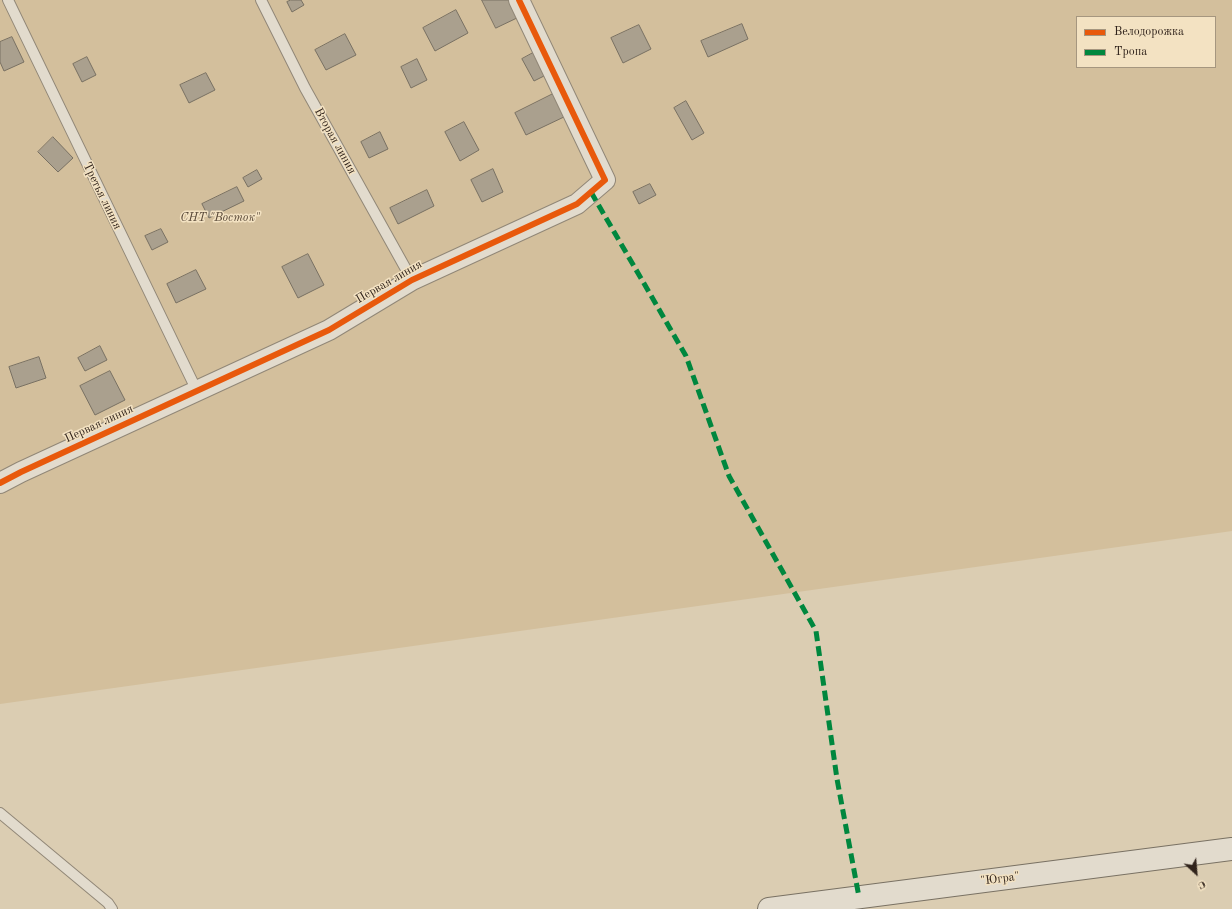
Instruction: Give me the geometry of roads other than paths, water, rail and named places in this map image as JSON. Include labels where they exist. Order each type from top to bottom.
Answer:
[{"type":"main road","name":"\"Югра\"","points":[[769,909],[828,905],[1232,849]]},
{"type":"street","name":"Первая линия","points":[[0,483],[329,330],[412,280],[577,204],[605,180],[519,0]]},
{"type":"lane","name":"Третья линия","points":[[8,0],[197,391]]},
{"type":"lane","name":"Вторая линия","points":[[261,0],[305,88],[412,280]]},
{"type":"lane","points":[[0,813],[108,903],[112,909]]},
{"type":"park label","name":"СНТ \"Восток\"","points":[[220,218]]}]
